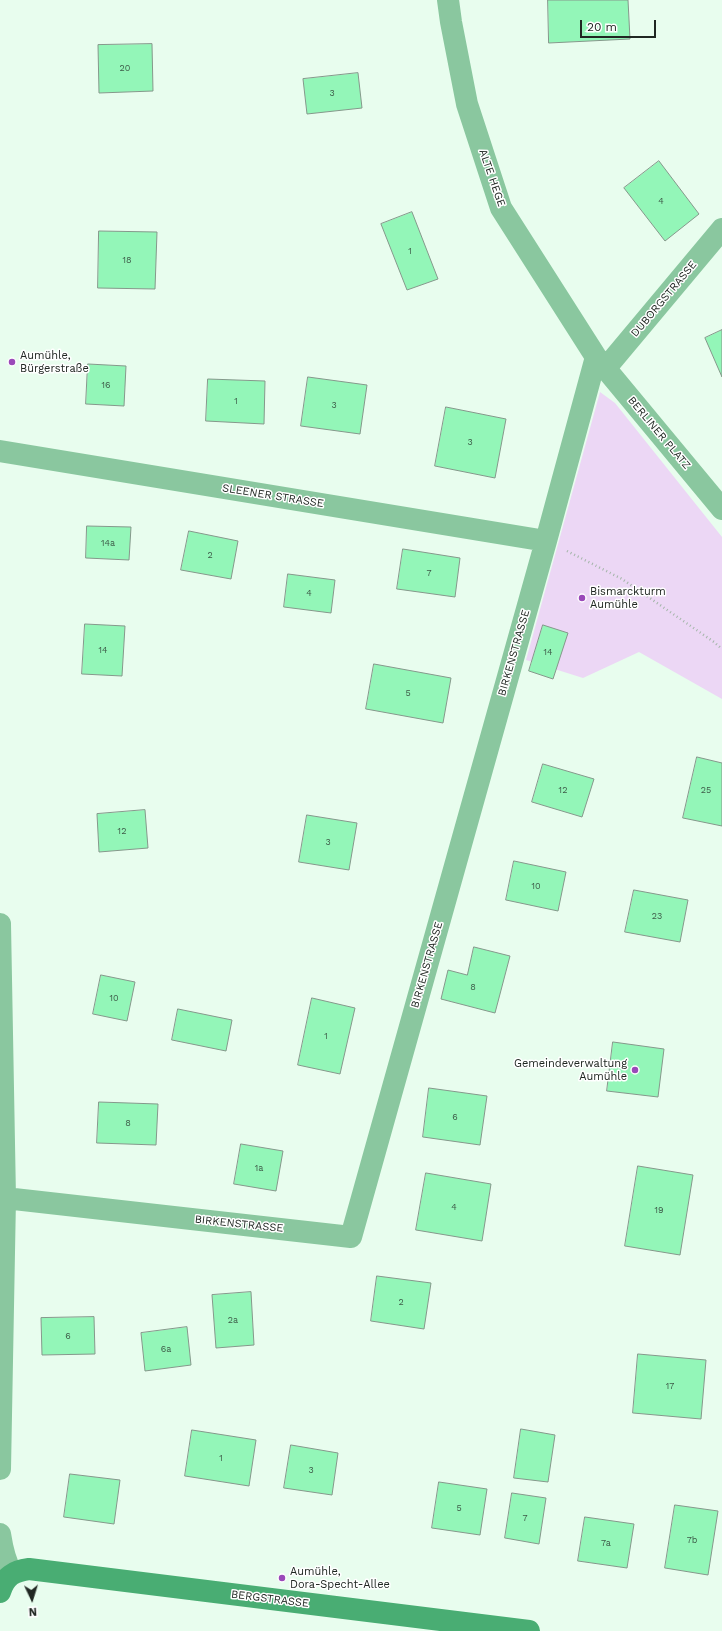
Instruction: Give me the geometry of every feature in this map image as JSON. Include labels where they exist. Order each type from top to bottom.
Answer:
[{"type":"street","name":"ALTE HEGE","points":[[448,0],[467,104],[501,208],[600,363]]},
{"type":"street","name":"DUBORGSTRASSE","points":[[600,363],[722,229]]},
{"type":"street","name":"BERLINER PLATZ","points":[[600,363],[722,509]]},
{"type":"street","name":"BIRKENSTRASSE","points":[[5,1198],[351,1237],[546,541],[600,363]]},
{"type":"street","name":"SLEENER STRASSE","points":[[0,451],[546,541]]},
{"type":"street","points":[[0,924],[5,1198],[0,1469]]},
{"type":"street","points":[[0,1534],[3,1550],[12,1573],[0,1592]]},
{"type":"street","name":"BERGSTRASSE","points":[[12,1573],[17,1570],[29,1569],[529,1631]]},
{"type":"path","points":[[546,541],[622,579],[722,649]]},
{"type":"shaded area","points":[[600,392],[615,403],[722,537],[722,699],[639,652],[583,678],[526,660]]},
{"type":"building","points":[[548,0],[628,0],[630,39],[549,43]]},
{"type":"building","points":[[152,44],[153,91],[99,93],[98,45]]},
{"type":"building","points":[[358,73],[362,108],[307,114],[303,79]]},
{"type":"building","points":[[659,161],[699,214],[665,241],[624,188]]},
{"type":"building","points":[[412,212],[438,279],[407,290],[381,224]]},
{"type":"building","points":[[99,231],[157,232],[155,289],[98,288]]},
{"type":"building","points":[[722,330],[722,377],[705,338]]},
{"type":"building","points":[[88,364],[126,366],[124,406],[86,404]]},
{"type":"building","points":[[308,377],[367,385],[360,434],[301,426]]},
{"type":"building","points":[[208,379],[265,381],[264,424],[206,421]]},
{"type":"building","points":[[446,407],[506,419],[495,478],[435,466]]},
{"type":"building","points":[[87,526],[131,527],[129,560],[86,558]]},
{"type":"building","points":[[189,531],[238,541],[231,579],[181,570]]},
{"type":"building","points":[[403,549],[460,558],[455,597],[397,589]]},
{"type":"building","points":[[288,574],[335,580],[331,613],[284,607]]},
{"type":"building","points":[[85,624],[125,626],[122,676],[82,674]]},
{"type":"building","points":[[543,625],[568,633],[553,679],[529,671]]},
{"type":"building","points":[[374,664],[451,678],[443,723],[366,709]]},
{"type":"building","points":[[697,757],[722,763],[722,826],[683,818]]},
{"type":"building","points":[[543,764],[594,779],[582,817],[532,802]]},
{"type":"building","points":[[145,810],[148,848],[99,852],[97,814]]},
{"type":"building","points":[[307,815],[357,823],[349,870],[299,862]]},
{"type":"building","points":[[514,861],[566,872],[558,911],[506,900]]},
{"type":"building","points":[[634,890],[688,900],[680,942],[625,932]]},
{"type":"building","points":[[474,947],[510,956],[495,1013],[441,999],[448,970],[467,975]]},
{"type":"building","points":[[101,975],[135,982],[127,1021],[93,1014]]},
{"type":"building","points":[[312,998],[355,1008],[340,1074],[298,1065]]},
{"type":"building","points":[[178,1009],[232,1020],[226,1051],[172,1040]]},
{"type":"building","name":"Gemeindeverwaltung Aumühle","points":[[613,1042],[664,1049],[658,1097],[607,1091]]},
{"type":"building","points":[[429,1088],[487,1096],[480,1145],[423,1137]]},
{"type":"building","points":[[99,1102],[158,1104],[156,1145],[97,1143]]},
{"type":"building","points":[[241,1144],[283,1151],[276,1191],[234,1184]]},
{"type":"building","points":[[638,1166],[693,1175],[680,1255],[625,1246]]},
{"type":"building","points":[[426,1173],[491,1184],[482,1241],[416,1230]]},
{"type":"building","points":[[377,1276],[431,1283],[424,1329],[371,1321]]},
{"type":"building","points":[[251,1292],[254,1345],[216,1348],[212,1295]]},
{"type":"building","points":[[94,1317],[95,1354],[42,1355],[41,1318]]},
{"type":"building","points":[[187,1327],[191,1365],[145,1371],[141,1333]]},
{"type":"building","points":[[638,1354],[706,1360],[701,1419],[633,1413]]},
{"type":"building","points":[[521,1429],[555,1435],[548,1482],[514,1478]]},
{"type":"building","points":[[192,1430],[256,1440],[249,1486],[185,1476]]},
{"type":"building","points":[[291,1445],[338,1453],[332,1495],[284,1488]]},
{"type":"building","points":[[70,1474],[120,1480],[114,1524],[64,1517]]},
{"type":"building","points":[[439,1482],[487,1489],[480,1535],[432,1528]]},
{"type":"building","points":[[512,1493],[546,1498],[539,1544],[505,1538]]},
{"type":"building","points":[[675,1505],[718,1511],[708,1575],[665,1568]]},
{"type":"building","points":[[585,1517],[634,1524],[627,1568],[578,1561]]},
{"type":"place","name":"Aumühle, Bürgerstraße","points":[[12,362]]},
{"type":"place","name":"Bismarckturm Aumühle","points":[[582,598]]},
{"type":"place","name":"Gemeindeverwaltung Aumühle","points":[[635,1070]]},
{"type":"place","name":"Aumühle, Dora-Specht-Allee","points":[[282,1578]]}]
